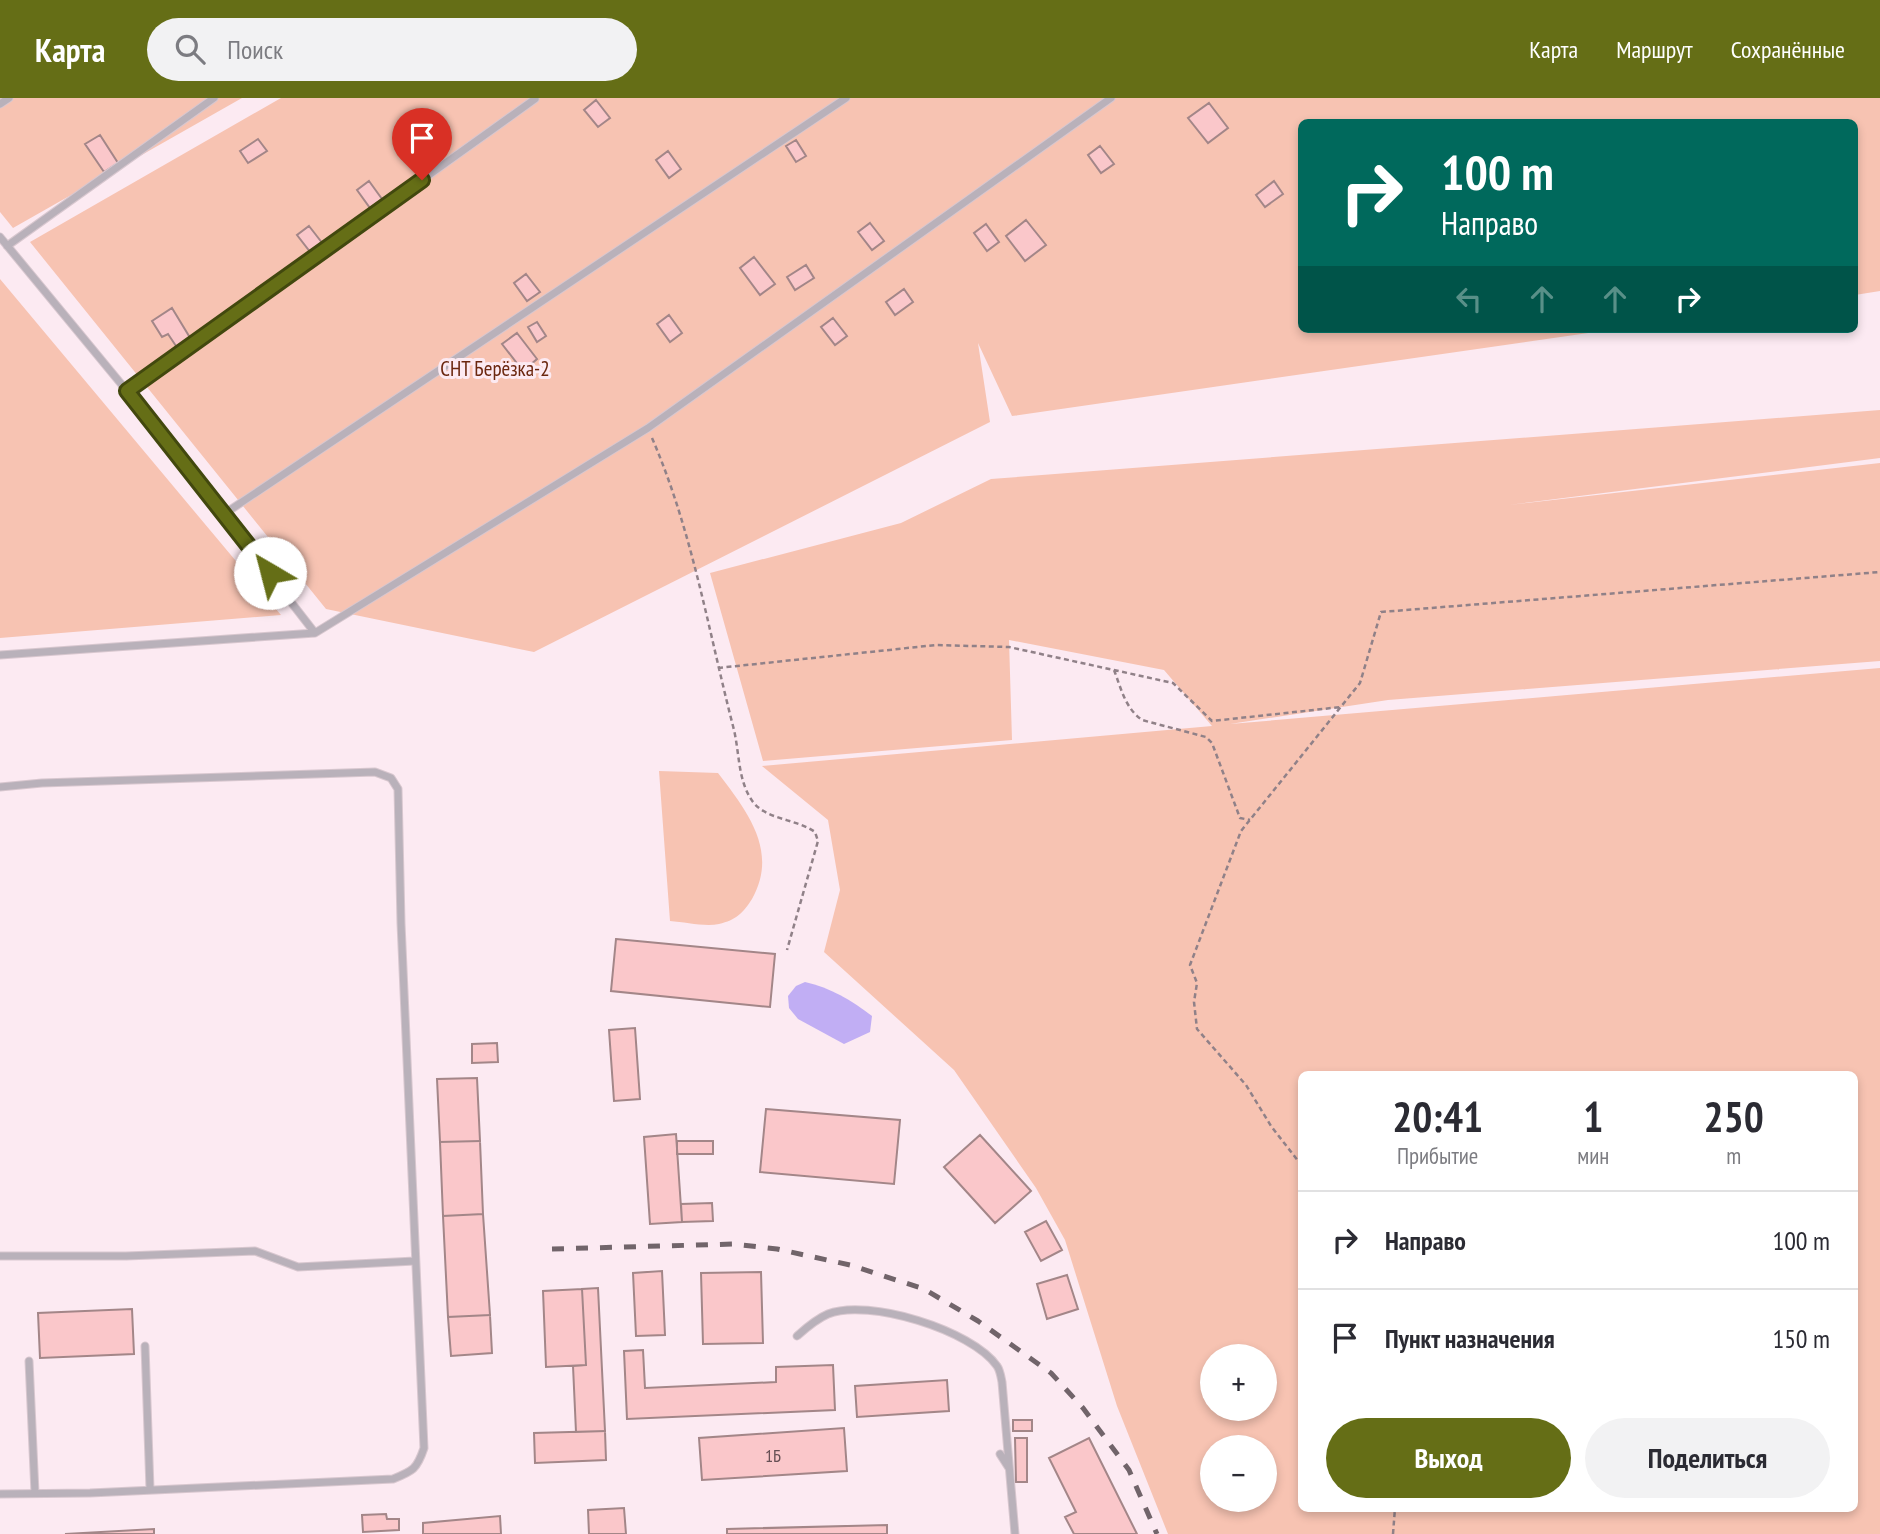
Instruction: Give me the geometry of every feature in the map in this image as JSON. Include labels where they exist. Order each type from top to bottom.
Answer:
[{"type":"lane","points":[[0,104],[9,98]]},
{"type":"lane","points":[[7,246],[214,98]]},
{"type":"lane","points":[[224,514],[846,98]]},
{"type":"lane","points":[[0,655],[315,633],[648,428],[1111,98]]},
{"type":"lane","points":[[127,391],[535,99]]},
{"type":"lane","points":[[0,237],[127,391],[315,633]]},
{"type":"lane","points":[[0,787],[42,783],[375,772],[391,778],[398,789],[401,923],[424,1448],[413,1471],[393,1479],[0,1494]]},
{"type":"lane","points":[[0,1256],[126,1256],[255,1251],[298,1267],[415,1261]]},
{"type":"lane","points":[[797,1336],[830,1313],[862,1310],[902,1315],[948,1331],[986,1355],[998,1367],[1002,1382],[1015,1534]]},
{"type":"lane","points":[[145,1346],[150,1489]]},
{"type":"lane","points":[[29,1361],[34,1493]]},
{"type":"lane","points":[[1000,1454],[1010,1469]]},
{"type":"path","points":[[648,428],[671,482],[705,607],[735,735],[743,785],[755,805],[780,818],[807,825],[815,832],[818,841],[787,950]]},
{"type":"path","points":[[1298,1161],[1271,1126],[1246,1085],[1197,1029],[1194,1002],[1197,983],[1190,965],[1241,831],[1360,683],[1381,612],[1880,572]]},
{"type":"path","points":[[718,668],[936,645],[1009,646],[1173,683],[1212,720],[1343,707]]},
{"type":"path","points":[[1114,670],[1125,701],[1134,715],[1142,720],[1206,737],[1212,743],[1240,818],[1250,820]]},
{"type":"path","points":[[1393,1534],[1395,1512]]},
{"type":"green space","points":[[0,98],[242,98],[13,228],[0,212]]},
{"type":"green space","name":"СНТ Берёзка-2","points":[[281,98],[1880,98],[1880,291],[1858,295],[1858,119],[1298,119],[1298,333],[1588,333],[1012,416],[978,343],[990,422],[534,652],[326,609],[30,242]]},
{"type":"green space","points":[[0,279],[281,615],[0,638]]},
{"type":"green space","points":[[1880,410],[1880,458],[1509,505],[1880,463],[1880,661],[1388,700],[1230,724],[1880,668],[1880,1534],[1168,1534],[1117,1406],[1065,1240],[1036,1188],[954,1070],[824,952],[840,890],[828,820],[762,766],[1212,726],[1164,670],[1009,640],[1012,740],[763,761],[710,573],[901,523],[991,479]]},
{"type":"green space","points":[[659,771],[718,773],[749,817],[761,848],[759,881],[752,899],[730,920],[708,925],[670,921]]},
{"type":"shaded area","points":[[805,982],[840,995],[872,1016],[870,1032],[844,1044],[798,1019],[789,1008],[788,996],[796,986]]},
{"type":"building","points":[[596,100],[610,118],[598,127],[584,110]]},
{"type":"building","points":[[1209,103],[1228,128],[1208,143],[1188,118]]},
{"type":"building","points":[[100,135],[118,163],[104,172],[85,144]]},
{"type":"building","points":[[258,139],[267,151],[248,163],[240,151]]},
{"type":"building","points":[[796,140],[806,156],[796,162],[786,146]]},
{"type":"building","points":[[1100,146],[1114,164],[1101,173],[1088,155]]},
{"type":"building","points":[[668,151],[681,169],[669,178],[656,160]]},
{"type":"building","points":[[369,181],[382,199],[370,208],[357,190]]},
{"type":"building","points":[[1274,181],[1283,194],[1265,207],[1256,195]]},
{"type":"building","points":[[1026,220],[1046,245],[1025,261],[1006,236]]},
{"type":"building","points":[[870,223],[884,241],[872,250],[858,232]]},
{"type":"building","points":[[986,224],[999,242],[987,251],[974,233]]},
{"type":"building","points":[[309,226],[323,244],[311,253],[297,235]]},
{"type":"building","points":[[754,257],[775,284],[760,295],[740,268]]},
{"type":"building","points":[[806,265],[814,278],[795,290],[787,277]]},
{"type":"building","points":[[526,274],[540,292],[527,301],[514,283]]},
{"type":"building","points":[[904,289],[913,302],[895,315],[886,302]]},
{"type":"building","points":[[172,308],[192,341],[178,349],[168,334],[162,337],[152,321]]},
{"type":"building","points":[[669,315],[682,333],[670,342],[657,324]]},
{"type":"building","points":[[833,318],[847,336],[835,345],[821,327]]},
{"type":"building","points":[[537,322],[546,336],[537,342],[528,327]]},
{"type":"building","points":[[517,333],[537,359],[523,371],[502,344]]},
{"type":"building","points":[[616,939],[775,954],[770,1007],[611,991]]},
{"type":"building","points":[[635,1028],[640,1099],[614,1101],[609,1030]]},
{"type":"building","points":[[497,1043],[498,1062],[472,1063],[472,1044]]},
{"type":"building","points":[[477,1078],[480,1141],[440,1142],[437,1079]]},
{"type":"building","points":[[766,1109],[900,1120],[894,1184],[760,1172]]},
{"type":"building","points":[[676,1134],[682,1222],[650,1224],[644,1137]]},
{"type":"building","points":[[980,1135],[1031,1191],[995,1223],[944,1167]]},
{"type":"building","points":[[480,1141],[483,1214],[443,1216],[440,1142]]},
{"type":"building","points":[[677,1141],[713,1141],[713,1154],[677,1154]]},
{"type":"building","points":[[712,1203],[713,1221],[682,1222],[681,1204]]},
{"type":"building","points":[[483,1214],[490,1315],[448,1317],[443,1216]]},
{"type":"building","points":[[1046,1221],[1062,1250],[1041,1261],[1025,1232]]},
{"type":"building","points":[[662,1271],[665,1335],[636,1336],[633,1273]]},
{"type":"building","points":[[761,1272],[763,1343],[703,1344],[701,1273]]},
{"type":"building","points":[[1067,1275],[1078,1309],[1047,1319],[1037,1284]]},
{"type":"building","points":[[598,1288],[605,1431],[576,1432],[573,1366],[586,1365],[582,1289]]},
{"type":"building","points":[[582,1289],[586,1365],[546,1367],[543,1291]]},
{"type":"building","points":[[132,1309],[134,1354],[40,1358],[38,1313]]},
{"type":"building","points":[[490,1315],[492,1353],[451,1356],[448,1317]]},
{"type":"building","points":[[643,1350],[645,1388],[776,1382],[776,1367],[833,1365],[835,1410],[627,1419],[624,1351]]},
{"type":"building","points":[[947,1380],[949,1411],[857,1417],[855,1386]]},
{"type":"building","points":[[1013,1420],[1032,1420],[1032,1431],[1013,1431]]},
{"type":"building","points":[[844,1428],[847,1471],[702,1480],[699,1438]]},
{"type":"building","points":[[605,1431],[606,1460],[535,1463],[534,1433]]},
{"type":"building","points":[[1015,1438],[1027,1438],[1027,1482],[1016,1482]]},
{"type":"building","points":[[1089,1438],[1137,1534],[1074,1534],[1065,1517],[1076,1512],[1049,1458]]},
{"type":"building","points":[[624,1508],[626,1534],[589,1534],[588,1510]]},
{"type":"building","points":[[386,1514],[387,1519],[399,1519],[399,1530],[363,1532],[362,1515]]},
{"type":"building","points":[[500,1516],[501,1534],[423,1534],[423,1523]]},
{"type":"building","points":[[887,1525],[887,1534],[727,1534],[727,1529]]},
{"type":"building","points":[[154,1529],[154,1534],[65,1534]]},
{"type":"railway","points":[[552,1249],[734,1244],[777,1249],[850,1265],[924,1289],[978,1321],[1051,1373],[1083,1408],[1129,1470],[1157,1534]]},
{"type":"route","points":[[270,573],[127,391],[422,180]]}]
